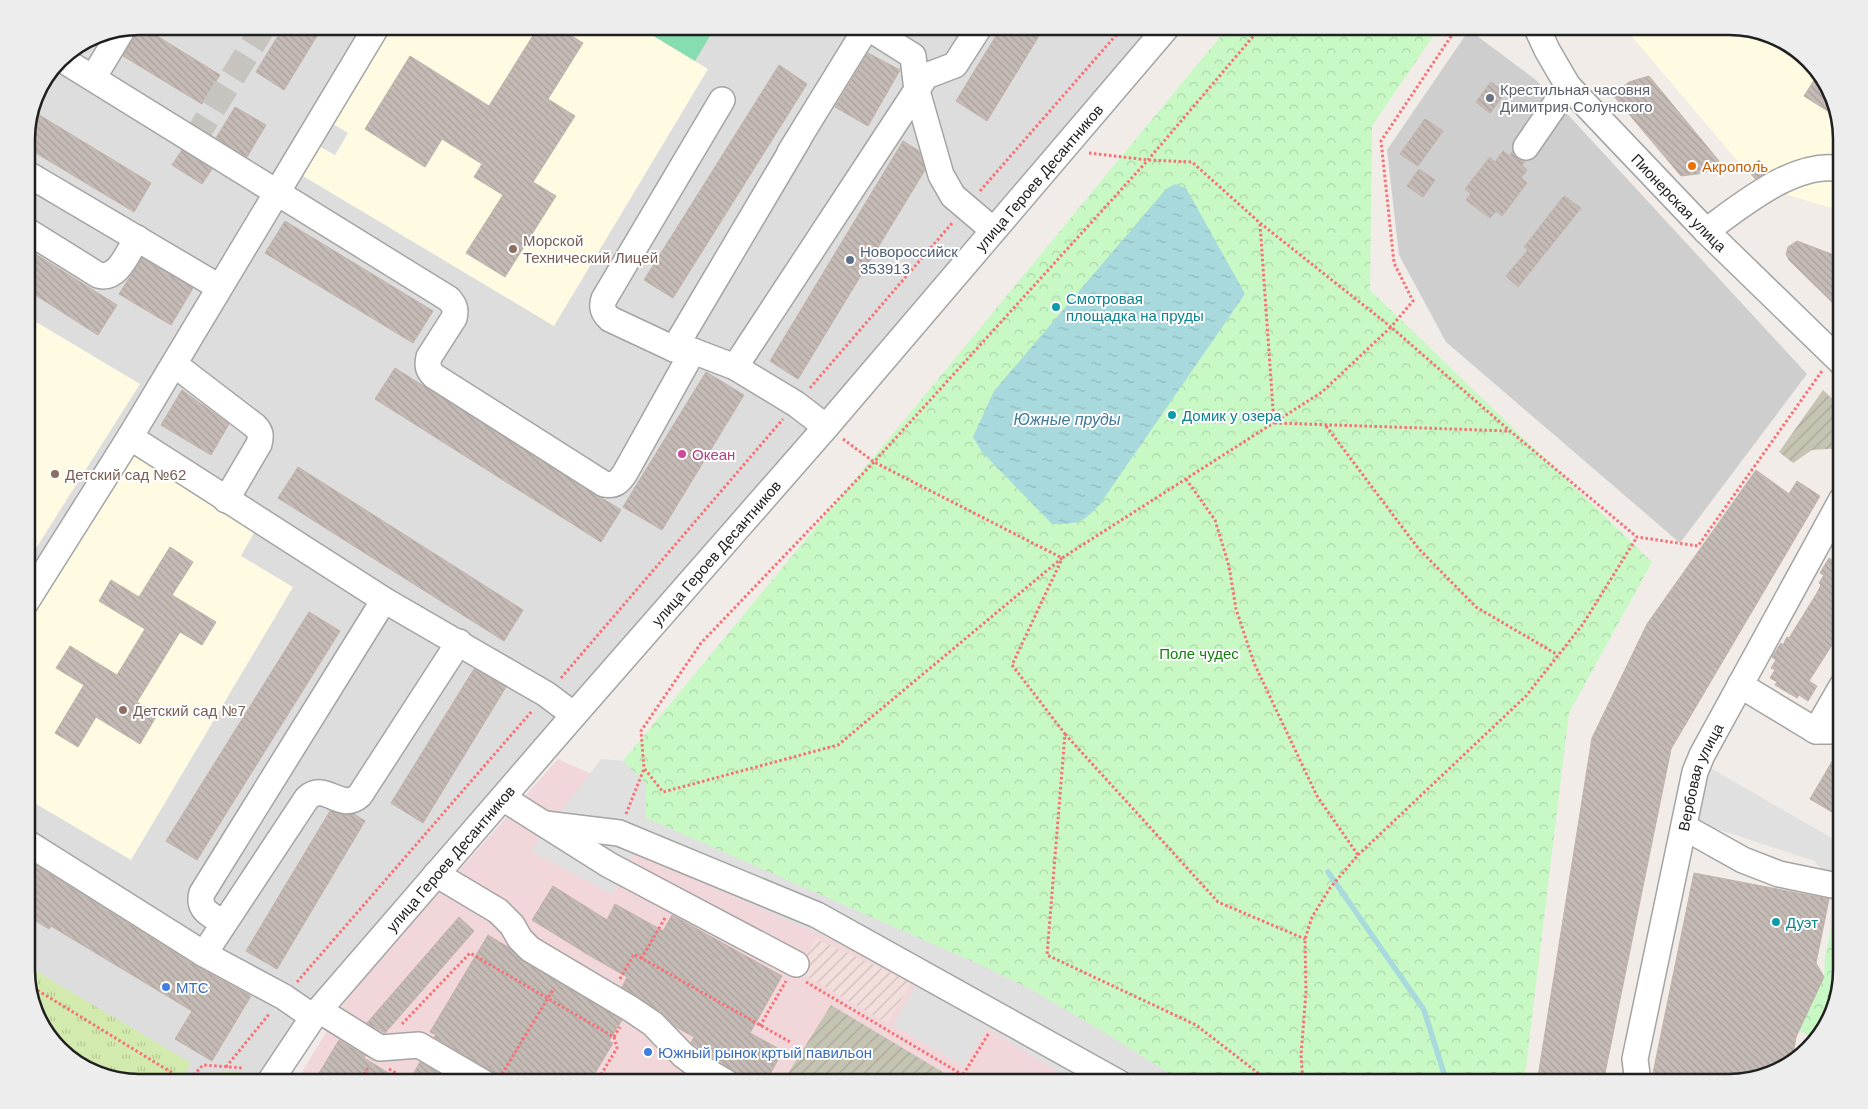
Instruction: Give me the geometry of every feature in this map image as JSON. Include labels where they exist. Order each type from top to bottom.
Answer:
[{"type":"street","points":[[35,588],[130,437],[372,35]]},
{"type":"street","points":[[68,63],[449,299],[454,304],[456,311],[454,318],[429,357],[427,364],[429,371],[604,484],[611,485],[618,482],[625,473],[683,350],[795,144],[862,35]]},
{"type":"street","points":[[880,35],[914,56],[917,91],[941,175],[953,196],[993,230]]},
{"type":"street","points":[[735,367],[926,76],[956,65],[974,35]]},
{"type":"street","name":"улица Героев Десантников","points":[[275,1074],[316,1013],[826,427],[1160,35]]},
{"type":"street","name":"Пионерская улица","points":[[1540,35],[1568,86],[1832,367]]},
{"type":"street","points":[[92,78],[117,37]]},
{"type":"street","points":[[1526,147],[1568,86]]},
{"type":"street","points":[[722,100],[604,299],[602,307],[604,314],[610,319],[683,350],[735,367],[796,404],[826,427]]},
{"type":"street","points":[[1706,231],[1751,199],[1785,179],[1809,170],[1833,168]]},
{"type":"street","points":[[35,178],[220,287]]},
{"type":"street","points":[[35,236],[98,275],[105,277],[112,275],[117,270],[137,238]]},
{"type":"street","points":[[174,364],[260,431],[261,438],[259,444],[226,500]]},
{"type":"street","points":[[130,437],[384,600],[546,694],[574,715]]},
{"type":"street","name":"Вербовая улица","points":[[1637,1074],[1635,1059],[1695,772],[1702,754],[1833,514]]},
{"type":"street","points":[[224,922],[207,913],[202,907],[200,900],[202,893],[384,600]]},
{"type":"street","points":[[204,954],[307,798],[318,792],[349,802],[355,800],[360,795],[459,642]]},
{"type":"street","points":[[1740,685],[1816,731],[1833,731]]},
{"type":"street","points":[[1816,731],[1833,702]]},
{"type":"street","points":[[503,798],[609,865],[675,900],[793,968]]},
{"type":"street","points":[[544,824],[619,833],[817,915],[1103,1074]]},
{"type":"street","points":[[1684,827],[1743,860],[1779,874],[1833,885]]},
{"type":"street","points":[[35,848],[204,954],[316,1013],[380,1056],[419,1045],[482,1074]]},
{"type":"street","points":[[436,874],[498,912],[512,925],[520,939],[530,949],[610,996],[653,1024],[683,1055],[711,1074]]},
{"type":"path","points":[[226,1067],[284,997],[1116,35]]},
{"type":"path","points":[[619,833],[644,768],[641,731],[702,643],[874,462],[1148,160],[1254,35]]},
{"type":"path","points":[[644,768],[663,792],[838,745],[1062,558],[1322,392],[1391,326],[1413,302],[1394,263],[1381,141],[1452,35]]},
{"type":"path","points":[[1083,160],[1090,152],[1148,160],[1192,162],[1260,223],[1391,326],[1510,431],[1637,537],[1698,546],[1832,367]]},
{"type":"path","points":[[1260,223],[1274,423]]},
{"type":"path","points":[[1274,423],[1510,431]]},
{"type":"path","points":[[1325,425],[1418,548],[1476,607],[1559,655]]},
{"type":"path","points":[[826,427],[874,462],[1062,558]]},
{"type":"path","points":[[1186,479],[1214,520],[1228,566],[1236,609],[1254,663],[1317,796],[1358,855]]},
{"type":"path","points":[[1302,1074],[1301,1055],[1306,992],[1305,940],[1312,917],[1330,888],[1358,855],[1526,696],[1583,624],[1637,537]]},
{"type":"path","points":[[1062,558],[1012,665],[1065,734],[1218,902],[1305,940]]},
{"type":"path","points":[[1065,734],[1047,955],[1196,1025],[1259,1074]]},
{"type":"path","points":[[641,959],[675,900]]},
{"type":"path","points":[[401,1074],[380,1056],[470,953],[614,1037],[617,1048],[601,1074]]},
{"type":"path","points":[[610,996],[634,954],[792,1043]]},
{"type":"path","points":[[760,1026],[793,968],[961,1074]]},
{"type":"path","points":[[496,1074],[548,999],[565,970]]},
{"type":"path","points":[[37,990],[174,1074]]},
{"type":"path","points":[[964,1074],[1000,1016]]},
{"type":"path","points":[[195,1074],[203,1065],[243,1068]]},
{"type":"shaded area","points":[[139,35],[1169,35],[258,1074],[125,1073],[99,1066],[76,1053],[65,1044],[46,1016],[37,990],[35,977],[35,132],[43,99],[65,65],[76,56],[99,43],[119,37]]},
{"type":"shaded area","name":"Морской Технический Лицей","points":[[383,35],[652,35],[708,69],[554,326],[298,173],[315,144],[335,155],[348,133],[330,122]]},
{"type":"shaded area","points":[[1466,35],[1476,35],[1536,80],[1807,374],[1680,543],[1446,342],[1399,255],[1387,150]]},
{"type":"shaded area","points":[[1631,35],[1743,36],[1769,43],[1792,56],[1803,65],[1814,80],[1804,96],[1829,112],[1831,119],[1833,132],[1833,208],[1757,184]]},
{"type":"shaded area","name":"Детский сад №62","points":[[35,321],[140,384],[35,550]]},
{"type":"shaded area","points":[[1823,390],[1833,399],[1833,449],[1812,450],[1793,463],[1779,452]]},
{"type":"shaded area","name":"Детский сад №7","points":[[127,452],[256,529],[241,556],[293,587],[131,860],[35,803],[35,606]]},
{"type":"shaded area","points":[[558,759],[1034,972],[1204,1074],[300,1074],[350,993]]},
{"type":"shaded area","points":[[601,759],[623,761],[646,784],[646,818],[987,968],[1032,990],[1114,1038],[1170,1074],[1062,1074],[987,1028],[964,1066],[893,1025],[920,978],[634,853],[612,894],[531,851]]},
{"type":"shaded area","points":[[1707,766],[1833,839],[1833,879],[1829,878],[1814,861],[1693,821]]},
{"type":"shaded area","points":[[816,939],[911,982],[887,1023],[797,971]]},
{"type":"shaded area","points":[[831,1005],[946,1074],[788,1074]]},
{"type":"green space","points":[[652,35],[711,35],[695,61]]},
{"type":"green space","name":"Поле чудес","points":[[1222,35],[1434,35],[1372,126],[1370,290],[1652,562],[1569,713],[1525,1074],[1168,1074],[1032,990],[987,968],[646,818],[646,784],[623,761]]},
{"type":"green space","points":[[1833,919],[1832,984],[1825,1010],[1810,1035],[1792,1028],[1824,977],[1825,958]]},
{"type":"green space","points":[[35,970],[191,1063],[184,1074],[139,1074],[112,1070],[87,1060],[65,1044],[49,1022],[37,990]]},
{"type":"green space","points":[[241,1072],[240,1074],[199,1073]]},
{"type":"water","name":"Южные пруды","points":[[1175,184],[1186,188],[1245,294],[1100,504],[1084,519],[1068,524],[1052,524],[982,452],[973,437],[994,391],[1166,189]]},
{"type":"building","points":[[135,35],[156,35],[220,75],[202,104],[123,56]]},
{"type":"building","points":[[279,35],[318,35],[284,90],[256,72]]},
{"type":"building","points":[[533,35],[570,35],[583,43],[548,99],[575,116],[533,182],[556,196],[505,277],[466,253],[503,195],[474,177],[482,164],[442,139],[425,167],[365,129],[410,56],[489,106]]},
{"type":"building","points":[[996,35],[1040,35],[987,121],[956,101]]},
{"type":"building","points":[[868,53],[900,70],[868,126],[835,107]]},
{"type":"building","points":[[779,65],[807,84],[673,298],[644,280]]},
{"type":"building","points":[[1649,76],[1719,161],[1705,173],[1681,176],[1613,95],[1629,82]]},
{"type":"building","points":[[1814,80],[1822,93],[1829,112],[1804,96]]},
{"type":"building","name":"Крестильная часовня Димитрия Солунского","points":[[1491,82],[1505,93],[1490,113],[1476,102]]},
{"type":"building","points":[[235,107],[266,125],[247,157],[216,138]]},
{"type":"building","points":[[38,114],[151,183],[134,212],[35,152],[35,132]]},
{"type":"building","points":[[1425,119],[1443,131],[1418,166],[1400,154]]},
{"type":"building","points":[[903,141],[919,151],[925,170],[798,379],[770,361]]},
{"type":"building","points":[[182,150],[212,169],[202,184],[172,165]]},
{"type":"building","points":[[1503,151],[1509,156],[1513,151],[1517,159],[1525,161],[1522,165],[1527,170],[1521,178],[1527,183],[1502,216],[1496,211],[1490,218],[1466,200],[1471,194],[1465,189],[1490,157],[1495,162]]},
{"type":"building","points":[[1759,160],[1768,172],[1755,179],[1747,169]]},
{"type":"building","points":[[1419,169],[1435,180],[1423,197],[1407,186]]},
{"type":"building","points":[[1564,196],[1581,208],[1518,287],[1506,276],[1528,250],[1524,247]]},
{"type":"building","points":[[285,221],[433,311],[413,343],[265,253]]},
{"type":"building","points":[[1797,241],[1833,255],[1833,303],[1789,260],[1786,254],[1788,247]]},
{"type":"building","points":[[35,254],[117,305],[98,335],[35,295]]},
{"type":"building","points":[[142,258],[193,288],[171,325],[119,294]]},
{"type":"building","points":[[395,368],[621,510],[601,542],[375,399]]},
{"type":"building","name":"Океан","points":[[706,372],[744,395],[662,530],[623,507]]},
{"type":"building","points":[[182,390],[229,424],[211,455],[161,425]]},
{"type":"building","points":[[298,467],[523,610],[504,641],[278,498]]},
{"type":"building","points":[[1756,470],[1789,494],[1797,481],[1820,496],[1671,749],[1605,1074],[1538,1074],[1592,738],[1647,624]]},
{"type":"building","points":[[170,547],[193,562],[172,595],[216,622],[202,645],[180,632],[137,702],[157,715],[140,744],[96,717],[78,747],[55,733],[84,685],[56,668],[70,646],[117,675],[145,629],[99,601],[111,580],[139,597]]},
{"type":"building","points":[[1829,558],[1832,560],[1833,558],[1833,646],[1809,681],[1817,686],[1808,701],[1799,695],[1797,698],[1775,685],[1777,682],[1770,678],[1775,670],[1771,668],[1776,660],[1772,657],[1781,643],[1783,645],[1787,637],[1789,638],[1817,593],[1821,585],[1819,583],[1824,575],[1820,573]]},
{"type":"building","points":[[309,612],[340,631],[197,860],[166,841]]},
{"type":"building","points":[[474,669],[506,687],[423,823],[391,803]]},
{"type":"building","points":[[1833,760],[1833,813],[1810,799]]},
{"type":"building","points":[[330,811],[344,815],[354,814],[365,821],[277,969],[246,951]]},
{"type":"building","points":[[35,865],[196,966],[251,996],[212,1061],[175,1039],[192,1011],[51,926],[49,929],[35,920]]},
{"type":"building","points":[[1694,873],[1829,899],[1816,963],[1824,977],[1796,1037],[1794,1052],[1769,1066],[1743,1073],[1653,1074]]},
{"type":"building","points":[[553,886],[607,920],[615,904],[663,931],[672,915],[782,976],[750,1033],[783,1051],[770,1074],[736,1074],[691,1043],[694,1037],[676,1027],[661,1012],[622,987],[627,977],[532,920]]},
{"type":"building","points":[[459,917],[474,931],[385,1033],[367,1023]]},
{"type":"building","points":[[488,935],[508,947],[523,961],[622,1020],[609,1041],[613,1043],[594,1074],[495,1074],[434,1037],[436,1035],[430,1032]]},
{"type":"building","points":[[339,1040],[390,1074],[318,1074]]},
{"type":"building","points":[[420,1062],[440,1074],[413,1074]]},
{"type":"waterway","points":[[1328,872],[1424,1010],[1444,1074]]},
{"type":"tunnel","points":[[194,140],[258,35]]},
{"type":"place","name":"Крестильная часовня Димитрия Солунского","points":[[1490,98]]},
{"type":"place","name":"Акрополь","points":[[1692,166]]},
{"type":"place","name":"Морской Технический Лицей","points":[[513,249]]},
{"type":"place","name":"Новороссийск 353913","points":[[850,260]]},
{"type":"place","name":"Смотровая площадка на пруды","points":[[1056,307]]},
{"type":"place","name":"Домик у озера","points":[[1172,415]]},
{"type":"place","name":"Океан","points":[[682,454]]},
{"type":"place","name":"Детский сад №62","points":[[55,474]]},
{"type":"place","name":"Детский сад №7","points":[[123,710]]},
{"type":"place","name":"Дуэт","points":[[1776,922]]},
{"type":"place","name":"МТС","points":[[166,987]]},
{"type":"place","name":"Южный рынок кртый павильон","points":[[648,1052]]}]
